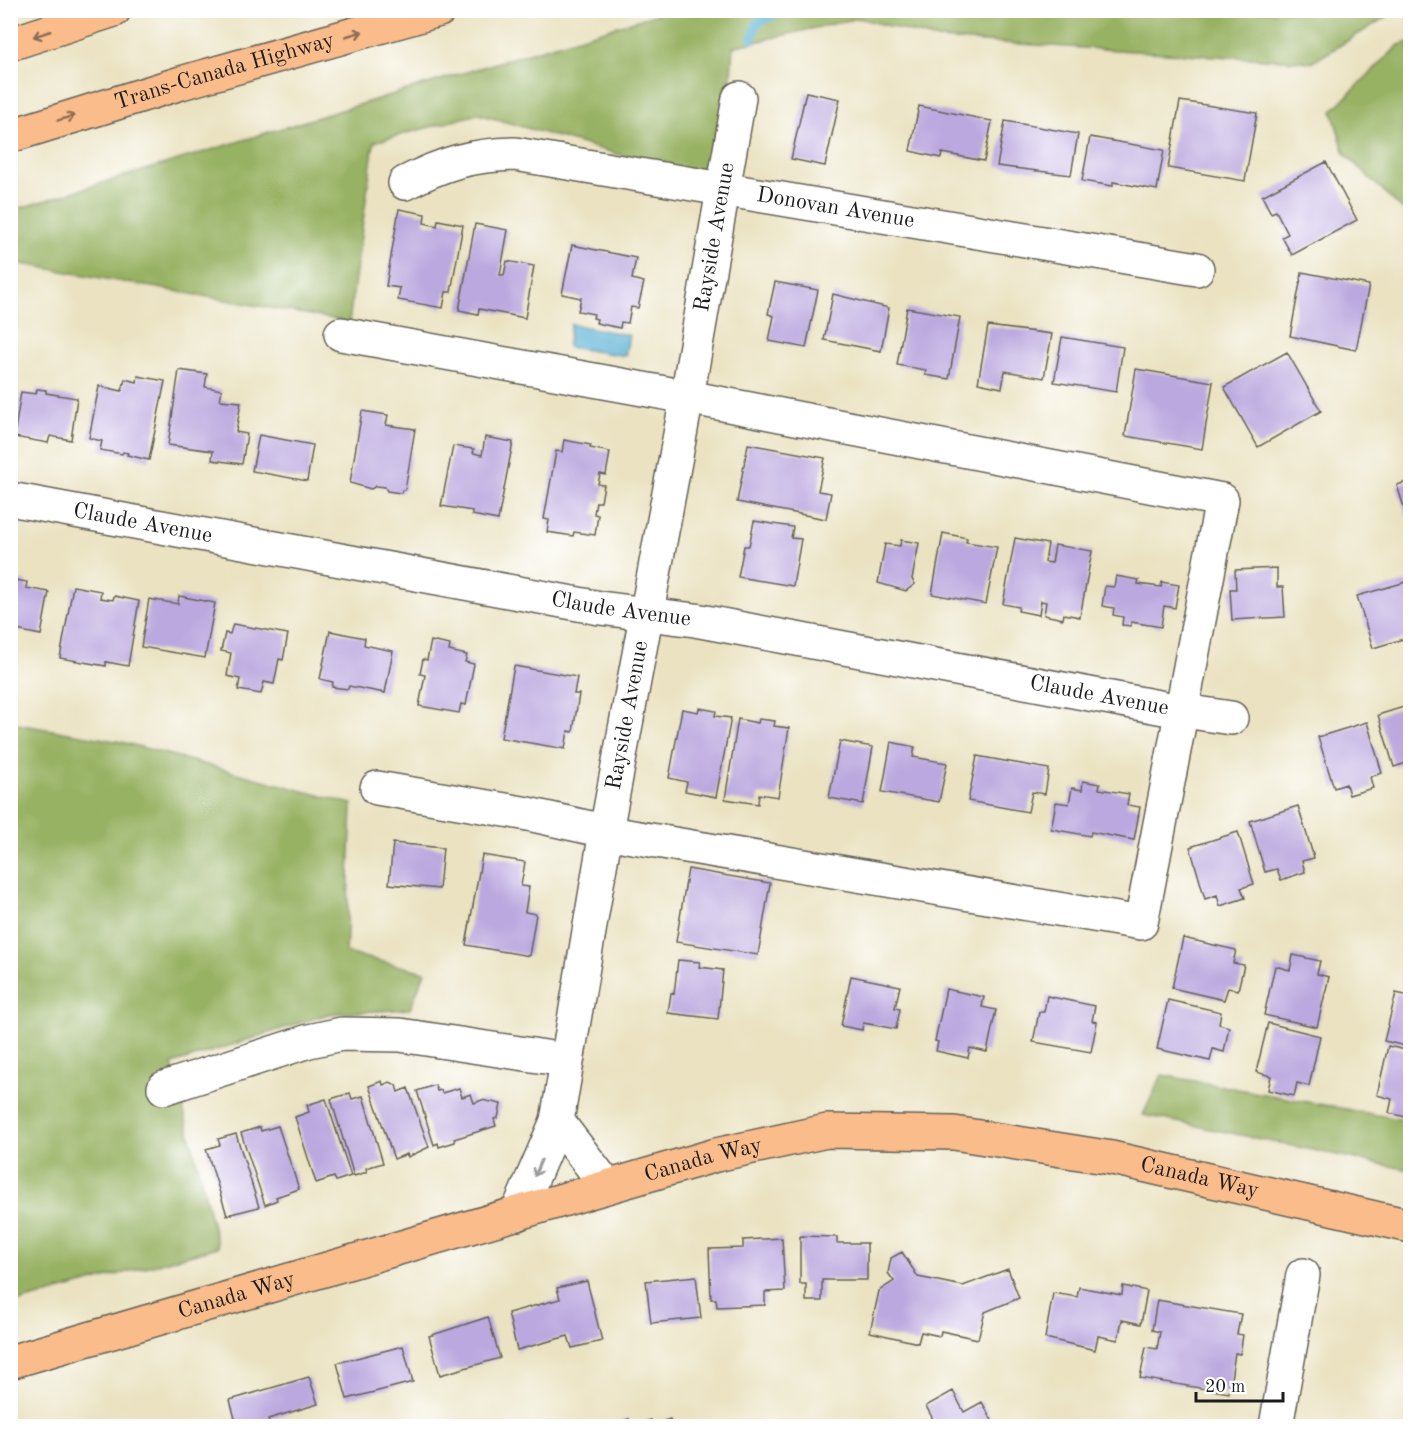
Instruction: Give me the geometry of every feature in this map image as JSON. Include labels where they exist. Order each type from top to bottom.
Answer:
[{"type":"main road","points":[[10,44],[114,10]]},
{"type":"main road","name":"Trans-Canada Highway","points":[[10,136],[181,83],[439,10]]},
{"type":"main road","name":"Canada Way","points":[[10,1362],[716,1155],[827,1131],[954,1133],[1112,1158],[1410,1226]]},
{"type":"street","name":"Rayside Avenue","points":[[517,1214],[557,1121],[565,1060],[645,613],[687,397],[721,190],[739,98]]},
{"type":"street","name":"Donovan Avenue","points":[[405,183],[458,160],[484,155],[514,154],[1197,269]]},
{"type":"street","points":[[341,334],[687,397],[1222,500],[1141,923],[606,831],[377,788]]},
{"type":"street","name":"Claude Avenue","points":[[10,499],[588,605],[706,622],[1182,711],[1232,718]]},
{"type":"street","points":[[164,1088],[309,1041],[342,1034],[400,1035],[565,1060]]},
{"type":"street","points":[[557,1121],[607,1186]]},
{"type":"street","points":[[1276,1426],[1303,1275]]},
{"type":"green space","points":[[667,11],[1396,11],[1313,62],[937,39],[858,18],[733,47],[731,75],[714,156],[706,166],[687,174],[478,114],[374,142],[349,322],[17,263],[11,267],[10,211]]},
{"type":"green space","points":[[1410,42],[1410,217],[1345,154],[1332,111],[1399,45]]},
{"type":"green space","points":[[11,723],[122,742],[352,804],[346,953],[425,972],[410,1009],[328,1014],[172,1064],[218,1247],[11,1304]]},
{"type":"green space","points":[[1162,1075],[1410,1121],[1410,1170],[1143,1115]]},
{"type":"water","points":[[571,324],[629,335],[625,356],[567,347]]},
{"type":"building","points":[[806,92],[840,99],[825,166],[791,159]]},
{"type":"building","points":[[1180,101],[1257,113],[1245,181],[1168,168]]},
{"type":"building","points":[[919,106],[992,121],[984,161],[942,153],[941,158],[910,151]]},
{"type":"building","points":[[1005,121],[1078,134],[1071,175],[997,166]]},
{"type":"building","points":[[1090,137],[1164,150],[1157,190],[1113,182],[1113,186],[1082,181]]},
{"type":"building","points":[[1326,162],[1357,220],[1292,255],[1282,237],[1288,234],[1276,211],[1271,213],[1262,196]]},
{"type":"building","points":[[399,209],[425,214],[424,223],[437,226],[438,220],[463,225],[451,292],[446,292],[443,308],[398,300],[400,288],[386,286]]},
{"type":"building","points":[[475,224],[508,230],[500,275],[504,275],[507,261],[534,266],[525,318],[479,309],[478,314],[459,310]]},
{"type":"building","points":[[572,245],[636,258],[632,279],[644,282],[638,308],[631,307],[628,323],[621,322],[620,328],[596,323],[597,319],[593,318],[594,314],[578,311],[581,298],[562,294]]},
{"type":"building","points":[[1302,272],[1369,285],[1356,350],[1290,336]]},
{"type":"building","points":[[775,282],[818,290],[806,348],[769,341],[774,316],[768,314]]},
{"type":"building","points":[[833,294],[889,308],[881,351],[824,340]]},
{"type":"building","points":[[907,308],[960,317],[949,379],[925,375],[926,370],[897,365]]},
{"type":"building","points":[[988,326],[1052,334],[1044,378],[1005,371],[1002,388],[978,383]]},
{"type":"building","points":[[1062,337],[1123,347],[1116,392],[1054,382]]},
{"type":"building","points":[[1287,352],[1321,411],[1258,447],[1224,387]]},
{"type":"building","points":[[1136,369],[1213,382],[1202,449],[1125,436]]},
{"type":"building","points":[[179,370],[207,374],[205,387],[222,390],[220,400],[241,402],[236,432],[247,434],[242,464],[212,460],[213,451],[168,445]]},
{"type":"building","points":[[138,376],[165,381],[149,460],[127,455],[128,453],[100,450],[102,441],[89,438],[99,386],[122,391],[125,379],[137,382]]},
{"type":"building","points":[[37,389],[46,390],[46,393],[77,398],[71,440],[50,436],[48,443],[14,437],[21,392],[36,394]]},
{"type":"building","points":[[362,411],[388,415],[386,425],[415,429],[405,490],[401,493],[387,491],[385,487],[376,486],[371,489],[350,483]]},
{"type":"building","points":[[259,435],[313,445],[307,481],[252,471]]},
{"type":"building","points":[[485,437],[513,442],[498,520],[472,515],[472,511],[441,506],[453,446],[474,449],[473,453],[482,455]]},
{"type":"building","points":[[564,440],[591,445],[590,448],[610,452],[606,475],[600,474],[598,484],[604,485],[601,502],[596,502],[594,514],[598,515],[595,535],[574,532],[573,536],[547,532],[549,520],[544,519],[556,451],[562,452]]},
{"type":"building","points":[[748,444],[825,458],[818,491],[831,493],[826,519],[737,502]]},
{"type":"building","points":[[1410,481],[1410,527],[1397,485]]},
{"type":"building","points":[[754,521],[793,527],[791,538],[801,539],[793,586],[738,577],[744,546],[749,546]]},
{"type":"building","points":[[943,533],[967,538],[966,542],[997,547],[986,604],[932,594]]},
{"type":"building","points":[[1015,538],[1048,544],[1045,562],[1052,563],[1055,545],[1092,551],[1080,617],[1064,614],[1063,619],[1044,615],[1046,602],[1041,601],[1039,615],[1018,611],[1019,607],[1003,604]]},
{"type":"building","points":[[901,540],[919,543],[912,579],[915,584],[906,591],[878,583],[885,544],[900,546]]},
{"type":"building","points":[[1277,568],[1277,587],[1283,587],[1285,617],[1232,620],[1230,589],[1236,589],[1235,570]]},
{"type":"building","points":[[1116,576],[1139,580],[1138,584],[1161,587],[1162,582],[1179,585],[1175,608],[1164,606],[1161,627],[1131,622],[1131,626],[1122,625],[1123,617],[1113,615],[1114,608],[1102,606],[1105,586],[1114,587]]},
{"type":"building","points":[[10,579],[27,582],[26,588],[49,592],[41,635],[11,629]]},
{"type":"building","points":[[1406,582],[1410,596],[1410,637],[1373,648],[1357,596]]},
{"type":"building","points":[[73,586],[101,591],[100,598],[113,600],[114,596],[139,601],[128,666],[106,662],[106,666],[60,658]]},
{"type":"building","points":[[179,596],[215,603],[205,658],[141,647],[149,599],[178,604]]},
{"type":"building","points":[[233,624],[288,634],[283,660],[279,659],[274,684],[264,682],[261,694],[238,690],[240,679],[227,676],[231,653],[221,651],[225,633],[230,634]]},
{"type":"building","points":[[330,631],[365,638],[364,645],[393,651],[385,693],[349,686],[348,689],[332,687],[333,682],[320,679]]},
{"type":"building","points":[[431,641],[450,645],[449,651],[467,655],[465,662],[474,664],[466,705],[461,704],[459,713],[419,706],[425,675],[420,674],[423,659],[427,660]]},
{"type":"building","points":[[514,666],[577,677],[574,694],[579,694],[573,732],[568,731],[565,749],[501,738]]},
{"type":"building","points":[[1410,705],[1410,777],[1406,763],[1394,767],[1378,715]]},
{"type":"building","points":[[699,708],[716,711],[715,716],[731,718],[716,797],[685,791],[687,782],[669,778],[682,709],[698,712]]},
{"type":"building","points":[[738,719],[758,723],[759,719],[775,721],[774,726],[789,728],[778,797],[759,794],[758,804],[725,799]]},
{"type":"building","points":[[1367,722],[1382,773],[1370,777],[1373,788],[1349,795],[1346,784],[1334,788],[1318,737]]},
{"type":"building","points":[[840,741],[873,747],[863,804],[829,798]]},
{"type":"building","points":[[891,742],[915,747],[913,757],[947,763],[939,802],[882,792]]},
{"type":"building","points":[[977,756],[1049,769],[1045,794],[1032,792],[1028,812],[968,801]]},
{"type":"building","points":[[1083,781],[1100,784],[1099,789],[1129,794],[1127,805],[1140,807],[1134,840],[1091,832],[1090,836],[1051,829],[1056,802],[1069,804],[1072,788],[1082,790]]},
{"type":"building","points":[[1298,806],[1314,858],[1302,861],[1305,872],[1281,880],[1277,869],[1265,872],[1250,821]]},
{"type":"building","points":[[1238,832],[1254,884],[1241,888],[1245,898],[1220,906],[1217,895],[1205,899],[1190,847]]},
{"type":"building","points":[[393,843],[443,848],[439,889],[389,884]]},
{"type":"building","points":[[482,855],[525,862],[521,886],[529,887],[525,912],[536,914],[529,956],[466,945]]},
{"type":"building","points":[[688,869],[770,883],[758,955],[676,942]]},
{"type":"building","points":[[1183,938],[1236,950],[1233,963],[1244,965],[1238,990],[1228,988],[1224,1000],[1172,988]]},
{"type":"building","points":[[1293,955],[1320,961],[1317,974],[1329,977],[1317,1027],[1264,1015],[1275,966],[1290,970]]},
{"type":"building","points":[[678,960],[700,962],[699,967],[723,970],[718,1019],[668,1013],[671,993],[674,994]]},
{"type":"building","points":[[851,976],[900,986],[895,1008],[900,1009],[896,1029],[863,1023],[862,1030],[841,1026]]},
{"type":"building","points":[[946,989],[984,997],[982,1007],[996,1010],[987,1052],[970,1048],[968,1058],[936,1051],[938,1042],[935,1041]]},
{"type":"building","points":[[1396,993],[1410,996],[1410,1047],[1384,1041]]},
{"type":"building","points":[[1047,996],[1095,1006],[1092,1021],[1097,1022],[1091,1052],[1033,1042],[1039,1012],[1044,1012]]},
{"type":"building","points":[[1168,1000],[1221,1012],[1219,1024],[1229,1027],[1224,1052],[1213,1049],[1210,1061],[1157,1049]]},
{"type":"building","points":[[1268,1023],[1320,1036],[1309,1086],[1297,1083],[1294,1096],[1268,1090],[1271,1076],[1256,1072]]},
{"type":"building","points":[[1388,1046],[1410,1051],[1410,1118],[1389,1113],[1392,1099],[1377,1095]]},
{"type":"building","points":[[382,1081],[383,1085],[390,1082],[396,1085],[398,1092],[408,1088],[429,1147],[408,1157],[407,1154],[394,1159],[369,1086]]},
{"type":"building","points":[[435,1085],[437,1091],[441,1090],[442,1093],[459,1088],[462,1097],[471,1094],[474,1103],[482,1100],[501,1104],[498,1118],[494,1119],[496,1126],[454,1139],[455,1142],[439,1147],[438,1143],[434,1145],[417,1091]]},
{"type":"building","points":[[350,1093],[352,1099],[363,1096],[383,1163],[366,1168],[367,1172],[354,1176],[331,1099]]},
{"type":"building","points":[[326,1099],[351,1176],[336,1181],[334,1177],[316,1183],[295,1117],[309,1112],[307,1105]]},
{"type":"building","points":[[278,1126],[299,1189],[276,1197],[277,1200],[265,1205],[241,1133],[260,1127],[261,1131]]},
{"type":"building","points":[[236,1134],[259,1207],[227,1215],[206,1149],[220,1145],[218,1139]]},
{"type":"building","points":[[800,1236],[837,1237],[837,1243],[867,1243],[867,1280],[822,1280],[822,1301],[806,1301],[806,1284],[800,1284]]},
{"type":"building","points":[[782,1238],[785,1291],[765,1292],[765,1305],[717,1307],[716,1299],[711,1299],[709,1249],[743,1248],[743,1240]]},
{"type":"building","points":[[902,1252],[918,1277],[963,1286],[1008,1269],[1019,1298],[985,1312],[978,1339],[941,1331],[940,1336],[921,1332],[918,1343],[870,1332],[879,1291],[894,1281],[888,1273],[891,1258]]},
{"type":"building","points":[[696,1276],[701,1318],[651,1323],[646,1281]]},
{"type":"building","points":[[587,1281],[602,1341],[572,1348],[568,1336],[517,1350],[508,1313],[560,1299],[557,1288]]},
{"type":"building","points":[[1123,1286],[1147,1291],[1141,1324],[1122,1320],[1118,1340],[1098,1336],[1095,1350],[1045,1338],[1053,1293],[1077,1297],[1079,1287],[1122,1295]]},
{"type":"building","points":[[1157,1300],[1241,1314],[1237,1334],[1243,1335],[1240,1354],[1235,1353],[1229,1393],[1140,1378],[1146,1347],[1157,1349],[1160,1332],[1152,1330]]},
{"type":"building","points":[[488,1317],[500,1358],[440,1375],[429,1336]]},
{"type":"building","points":[[403,1346],[413,1382],[347,1399],[337,1363]]},
{"type":"building","points":[[309,1377],[318,1404],[268,1419],[271,1426],[237,1426],[230,1400]]},
{"type":"building","points":[[953,1391],[964,1412],[982,1402],[995,1426],[933,1426],[931,1422],[934,1421],[926,1406]]},
{"type":"building","points":[[629,1419],[632,1426],[609,1426]]},
{"type":"building","points":[[670,1419],[673,1426],[632,1426],[651,1420],[652,1425]]},
{"type":"waterway","points":[[752,39],[757,23],[785,10]]}]
